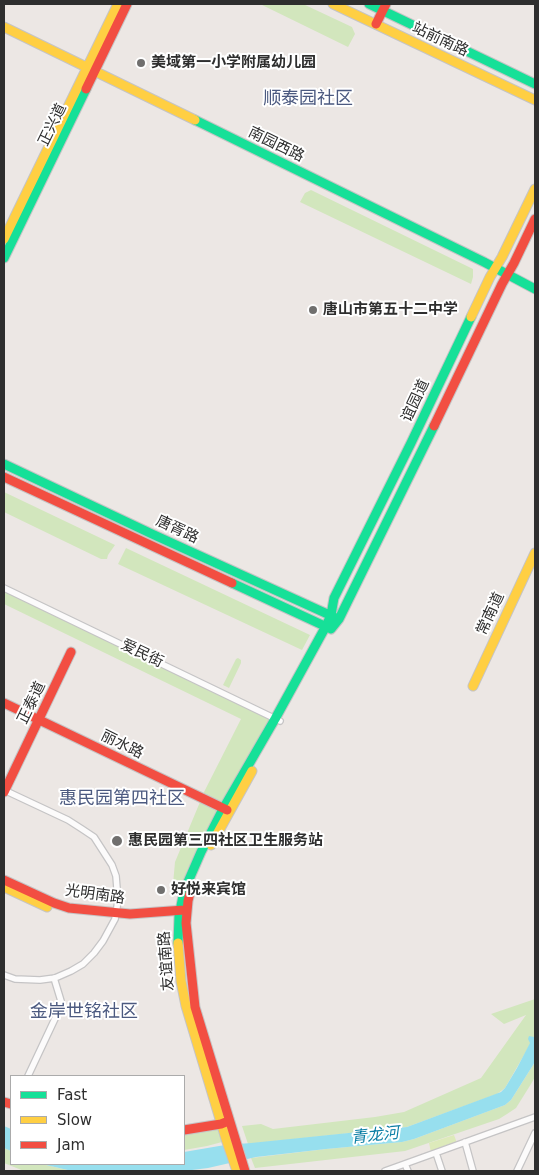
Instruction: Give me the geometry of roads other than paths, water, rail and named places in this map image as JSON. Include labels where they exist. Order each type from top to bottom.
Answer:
[{"type":"main road","name":"正兴道","points":[[5,252],[91,70],[118,4]]},
{"type":"main road","name":"正兴道","points":[[4,239],[127,4]]},
{"type":"main road","name":"站前南路","points":[[333,4],[535,100]]},
{"type":"main road","name":"站前南路","points":[[369,4],[384,7],[535,84]]},
{"type":"main road","points":[[376,24],[384,7]]},
{"type":"main road","name":"南园西路","points":[[4,27],[535,289]]},
{"type":"main road","points":[[524,79],[535,80]]},
{"type":"main road","points":[[517,91],[525,100],[535,105]]},
{"type":"main road","name":"谊园道","points":[[335,617],[334,598],[411,443],[490,277],[502,257],[535,189]]},
{"type":"main road","name":"谊园道","points":[[328,628],[535,219]]},
{"type":"main road","name":"唐胥路","points":[[4,464],[335,617]]},
{"type":"main road","name":"唐胥路","points":[[4,477],[328,628]]},
{"type":"main road","name":"常南道","points":[[472,686],[535,554]]},
{"type":"main road","name":"友谊南路","points":[[237,1171],[230,1138],[184,1000],[178,939],[183,913],[196,875],[226,810],[328,628]]},
{"type":"main road","name":"正泰道","points":[[4,791],[71,652]]},
{"type":"main road","name":"丽水路","points":[[4,703],[226,810]]},
{"type":"main road","name":"光明南路","points":[[4,880],[69,908],[115,916]]},
{"type":"main road","name":"光明南路","points":[[4,887],[52,909],[68,914],[115,916],[183,913]]},
{"type":"main road","points":[[185,1130],[225,1122]]},
{"type":"main road","name":"友谊南路","points":[[230,1138],[245,1171]]},
{"type":"street","name":"爱民街","points":[[4,588],[278,720]]},
{"type":"street","points":[[4,791],[68,820],[94,837],[112,865],[116,876],[118,901],[115,916],[103,941],[83,964],[54,978],[24,980],[4,976]]},
{"type":"street","points":[[28,1075],[60,1008],[61,1001],[54,978]]},
{"type":"street","points":[[385,1171],[535,1117]]},
{"type":"street","points":[[516,1171],[535,1133]]},
{"type":"street","points":[[465,1142],[473,1171]]},
{"type":"street","points":[[436,1153],[442,1171]]},
{"type":"street","points":[[405,1164],[408,1171]]},
{"type":"water","name":"青龙河","points":[[529,1036],[535,1036],[535,1062],[511,1100],[505,1105],[414,1139],[402,1142],[256,1157],[208,1168],[184,1171],[72,1171],[46,1165],[185,1165],[185,1152],[225,1145],[407,1127],[501,1092],[517,1068],[530,1043]]},
{"type":"water","points":[[4,1126],[10,1129],[10,1151],[4,1148]]},
{"type":"place","name":"美域第一小学附属幼儿园","points":[[141,63]]},
{"type":"place","name":"唐山市第五十二中学","points":[[313,310]]},
{"type":"place","name":"惠民园第三四社区卫生服务站","points":[[117,841]]},
{"type":"place","name":"好悦来宾馆","points":[[161,890]]},
{"type":"district","name":"顺泰园社区","points":[[308,99]]},
{"type":"district","name":"惠民园第四社区","points":[[122,799]]},
{"type":"district","name":"金岸世铭社区","points":[[84,1012]]}]
